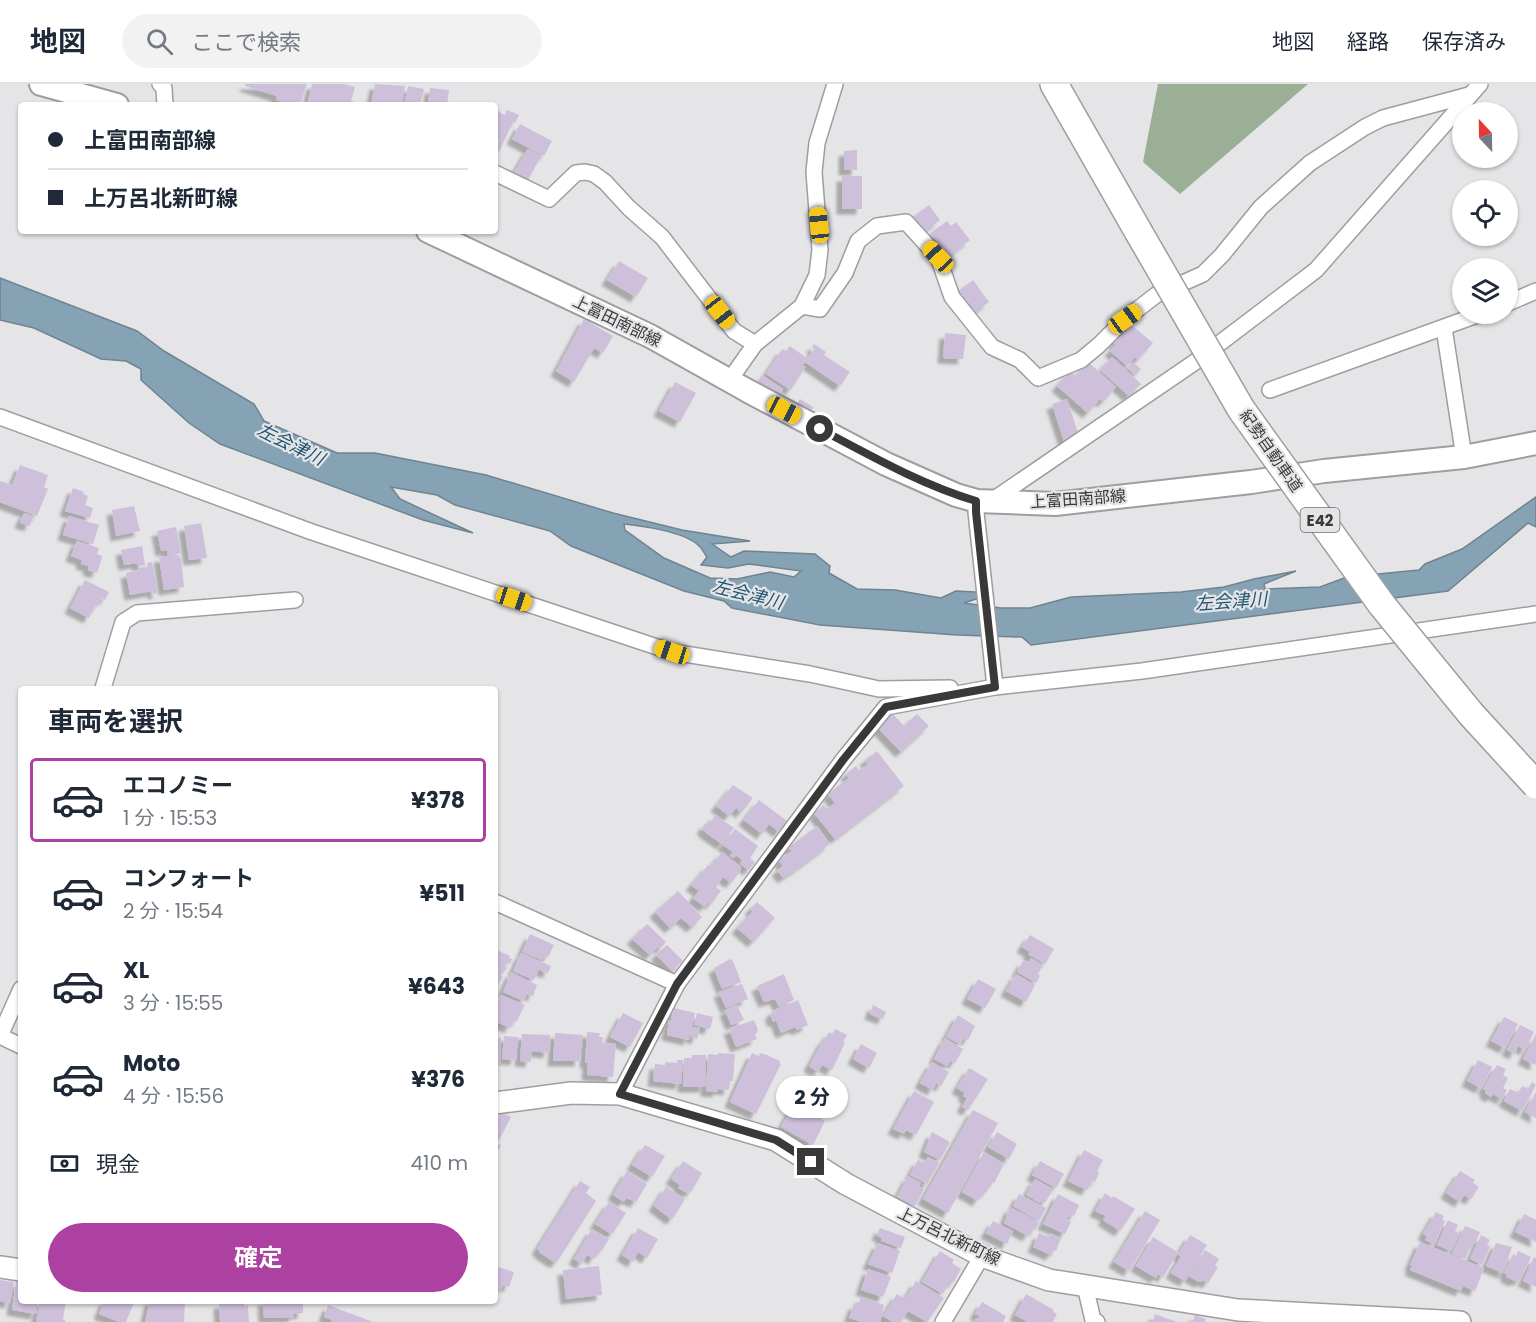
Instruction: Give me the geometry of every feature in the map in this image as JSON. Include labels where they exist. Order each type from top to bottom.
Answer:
[{"type":"highway","name":"紀勢自動車道","points":[[1054,84],[1241,409],[1382,605],[1472,714],[1536,785]]},
{"type":"main road","points":[[41,84],[106,102]]},
{"type":"main road","name":"上富田南部線","points":[[434,234],[650,336],[729,381],[886,464],[956,495],[983,502],[1055,504],[1251,482],[1324,471],[1464,458],[1536,443]]},
{"type":"main road","name":"上万呂北新町線","points":[[498,1103],[571,1092],[620,1094],[776,1140],[846,1184],[982,1256],[1049,1280],[1238,1310],[1460,1322]]},
{"type":"main road","points":[[0,1267],[18,1270]]},
{"type":"street","points":[[160,84],[164,88],[165,102]]},
{"type":"street","points":[[729,381],[755,344],[802,306],[817,275],[820,250],[814,172],[817,143],[835,84]]},
{"type":"street","points":[[802,306],[820,309],[845,273],[858,241],[877,226],[906,222],[938,257],[952,297],[992,347],[1020,360],[1038,378],[1081,360],[1125,319],[1156,295],[1203,274],[1222,255],[1261,207],[1311,163],[1356,133],[1383,118],[1474,90]]},
{"type":"street","points":[[995,687],[978,526],[983,502],[1195,362],[1316,270],[1474,90]]},
{"type":"street","points":[[498,174],[549,199],[576,173],[594,174],[662,237],[734,331],[755,344]]},
{"type":"street","points":[[1518,299],[1536,291]]},
{"type":"street","points":[[1270,390],[1454,324]]},
{"type":"street","points":[[1444,328],[1464,458]]},
{"type":"street","points":[[0,417],[312,532],[672,652],[810,674],[879,689],[995,687]]},
{"type":"street","points":[[104,686],[123,622],[137,613],[295,600]]},
{"type":"street","points":[[620,1094],[677,984],[843,760],[886,707],[995,687],[1142,671],[1536,614]]},
{"type":"street","points":[[498,903],[677,984]]},
{"type":"street","points":[[18,996],[0,1036],[18,1045]]},
{"type":"street","points":[[943,1322],[982,1256]]},
{"type":"street","points":[[1086,1286],[1093,1320],[1097,1322]]},
{"type":"green space","points":[[1158,84],[1308,84],[1180,194],[1143,162]]},
{"type":"water","name":"左会津川","points":[[0,278],[137,331],[164,351],[254,404],[264,421],[337,453],[375,453],[486,475],[613,513],[682,530],[750,541],[712,544],[731,557],[744,551],[815,554],[830,566],[829,573],[857,589],[895,590],[941,598],[956,591],[994,593],[964,603],[1001,608],[1030,608],[1071,597],[1181,592],[1224,587],[1296,571],[1264,584],[1265,589],[1320,587],[1347,577],[1419,570],[1425,564],[1462,549],[1536,497],[1536,527],[1528,523],[1448,591],[1031,645],[1022,637],[957,635],[820,625],[732,608],[724,601],[684,591],[571,546],[550,531],[455,505],[437,495],[391,487],[400,499],[473,533],[423,520],[220,444],[189,423],[141,380],[141,369],[126,361],[101,359],[34,328],[0,320]],"holes":[[[624,524],[663,530],[692,540],[707,557],[701,565],[728,568],[749,564],[801,571],[794,577],[770,572],[737,579],[710,578],[664,558],[625,530]]]},
{"type":"building","points":[[245,84],[307,84],[301,102],[282,102],[276,100],[277,96],[245,86]]},
{"type":"building","points":[[312,84],[344,84],[355,87],[351,101],[355,102],[308,102]]},
{"type":"building","points":[[375,84],[405,86],[402,102],[372,102]]},
{"type":"building","points":[[408,86],[424,89],[421,102],[405,102]]},
{"type":"building","points":[[430,88],[449,90],[447,102],[428,102]]},
{"type":"building","points":[[507,110],[519,115],[515,123],[513,122],[499,152],[498,112],[505,115]]},
{"type":"building","points":[[520,124],[552,141],[544,156],[512,139]]},
{"type":"building","points":[[528,149],[541,156],[528,180],[514,173]]},
{"type":"building","points":[[857,150],[857,170],[844,170],[844,151]]},
{"type":"building","points":[[842,176],[862,176],[862,209],[842,209]]},
{"type":"building","points":[[929,205],[940,220],[924,232],[913,217]]},
{"type":"building","points":[[947,221],[951,226],[956,222],[970,240],[946,259],[927,236]]},
{"type":"building","points":[[619,261],[648,278],[636,297],[607,280]]},
{"type":"building","points":[[973,280],[989,302],[973,314],[958,291]]},
{"type":"building","points":[[584,319],[613,336],[603,353],[594,348],[574,382],[556,371]]},
{"type":"building","points":[[1130,324],[1153,343],[1138,360],[1135,357],[1127,366],[1110,351]]},
{"type":"building","points":[[945,333],[966,335],[963,359],[943,358]]},
{"type":"building","points":[[814,344],[826,352],[824,355],[850,372],[840,386],[805,362],[814,349],[812,347]]},
{"type":"building","points":[[790,346],[807,358],[802,366],[806,366],[791,390],[766,374],[782,349],[786,351]]},
{"type":"building","points":[[1112,357],[1141,384],[1129,396],[1100,370]]},
{"type":"building","points":[[1088,362],[1116,387],[1103,402],[1100,399],[1088,413],[1057,386],[1070,371],[1076,376]]},
{"type":"building","points":[[1133,362],[1141,369],[1136,375],[1127,367]]},
{"type":"building","points":[[762,375],[783,389],[776,400],[755,386]]},
{"type":"building","points":[[675,382],[696,393],[680,422],[659,411]]},
{"type":"building","points":[[800,399],[813,407],[809,416],[795,408]]},
{"type":"building","points":[[1067,399],[1079,436],[1064,441],[1052,404]]},
{"type":"building","points":[[20,465],[48,475],[44,487],[48,489],[37,516],[0,502],[0,481],[12,485]]},
{"type":"building","points":[[73,488],[88,496],[85,505],[93,508],[90,518],[65,511]]},
{"type":"building","points":[[134,506],[140,531],[116,536],[112,510]]},
{"type":"building","points":[[24,513],[33,516],[30,526],[20,523]]},
{"type":"building","points":[[69,516],[99,525],[93,544],[63,535]]},
{"type":"building","points":[[201,523],[207,558],[189,560],[184,526]]},
{"type":"building","points":[[176,527],[181,553],[168,556],[167,550],[161,551],[157,531]]},
{"type":"building","points":[[77,541],[99,548],[97,554],[102,558],[97,573],[88,570],[89,566],[81,564],[82,560],[71,556]]},
{"type":"building","points":[[142,546],[145,565],[138,566],[137,563],[124,565],[121,550]]},
{"type":"building","points":[[179,555],[184,587],[164,590],[159,557]]},
{"type":"building","points":[[152,562],[158,593],[153,594],[153,591],[130,595],[126,573],[148,567],[147,563]]},
{"type":"building","points":[[85,580],[109,592],[105,600],[102,598],[97,607],[95,606],[89,618],[70,608]]},
{"type":"building","points":[[892,713],[904,726],[917,714],[929,726],[901,752],[877,727]]},
{"type":"building","points":[[877,751],[904,786],[835,839],[814,813],[824,805],[826,809],[835,803],[828,794],[849,778],[846,774],[856,766],[859,770],[868,764],[865,760]]},
{"type":"building","points":[[733,785],[753,798],[741,813],[736,808],[729,816],[716,806]]},
{"type":"building","points":[[759,800],[787,821],[779,832],[769,824],[762,834],[744,820]]},
{"type":"building","points":[[715,815],[734,828],[722,844],[702,828],[706,823],[709,825]]},
{"type":"building","points":[[817,826],[830,844],[802,865],[797,860],[801,866],[783,878],[777,870],[783,866],[779,860],[792,851],[789,847]]},
{"type":"building","points":[[735,829],[758,846],[750,858],[755,862],[749,870],[740,864],[742,860],[736,855],[734,858],[730,856],[733,852],[723,845]]},
{"type":"building","points":[[722,852],[741,867],[741,870],[731,883],[723,877],[716,887],[721,891],[711,904],[708,902],[705,907],[693,898],[699,891],[691,885]]},
{"type":"building","points":[[678,891],[702,917],[692,927],[681,918],[670,928],[655,912]]},
{"type":"building","points":[[757,902],[775,918],[753,942],[737,928],[753,911],[750,909]]},
{"type":"building","points":[[647,924],[666,942],[650,955],[632,939]]},
{"type":"building","points":[[530,934],[554,945],[548,957],[544,956],[542,960],[522,952]]},
{"type":"building","points":[[1030,935],[1054,949],[1045,964],[1028,954],[1030,952],[1022,947]]},
{"type":"building","points":[[667,945],[683,961],[672,971],[656,955]]},
{"type":"building","points":[[498,950],[512,959],[505,967],[507,968],[501,976],[503,977],[498,984]]},
{"type":"building","points":[[521,953],[551,966],[548,973],[539,969],[534,980],[513,971]]},
{"type":"building","points":[[1031,958],[1043,965],[1036,983],[1017,972],[1023,961],[1028,963]]},
{"type":"building","points":[[730,959],[733,961],[741,982],[722,989],[714,968]]},
{"type":"building","points":[[511,972],[537,985],[533,996],[527,994],[524,1001],[503,992]]},
{"type":"building","points":[[784,974],[794,1000],[779,1007],[775,999],[764,1002],[757,986]]},
{"type":"building","points":[[1016,974],[1035,985],[1026,1002],[1006,991]]},
{"type":"building","points":[[978,979],[996,989],[985,1008],[967,999]]},
{"type":"building","points":[[742,984],[748,999],[726,1008],[719,992]]},
{"type":"building","points":[[501,995],[525,1005],[510,1028],[498,1022],[498,1002]]},
{"type":"building","points":[[798,1000],[808,1025],[781,1033],[776,1020],[773,1022],[770,1014]]},
{"type":"building","points":[[737,1005],[744,1020],[731,1025],[725,1010]]},
{"type":"building","points":[[873,1005],[886,1012],[883,1019],[870,1014]]},
{"type":"building","points":[[674,1008],[695,1013],[689,1040],[667,1035],[669,1020],[671,1020]]},
{"type":"building","points":[[623,1013],[643,1023],[630,1047],[610,1037]]},
{"type":"building","points":[[697,1013],[713,1017],[710,1029],[694,1025]]},
{"type":"building","points":[[958,1015],[975,1026],[968,1040],[964,1038],[960,1044],[946,1037]]},
{"type":"building","points":[[1504,1017],[1518,1024],[1505,1048],[1491,1041]]},
{"type":"building","points":[[754,1020],[758,1030],[755,1035],[757,1039],[736,1047],[729,1029]]},
{"type":"building","points":[[1520,1025],[1534,1032],[1525,1050],[1518,1046],[1515,1054],[1507,1050]]},
{"type":"building","points":[[693,1027],[700,1028],[697,1039],[691,1037]]},
{"type":"building","points":[[835,1029],[847,1035],[843,1042],[845,1043],[832,1070],[822,1065],[819,1071],[817,1069],[816,1071],[809,1066],[824,1039],[829,1032],[832,1034]]},
{"type":"building","points":[[587,1032],[600,1033],[599,1037],[603,1037],[602,1043],[616,1044],[613,1077],[587,1075],[588,1063],[585,1063]]},
{"type":"building","points":[[555,1033],[582,1035],[580,1061],[553,1061]]},
{"type":"building","points":[[522,1034],[550,1035],[549,1053],[532,1051],[531,1062],[520,1061]]},
{"type":"building","points":[[1536,1034],[1536,1063],[1535,1065],[1523,1059]]},
{"type":"building","points":[[504,1036],[518,1037],[516,1060],[502,1059]]},
{"type":"building","points":[[498,1038],[501,1038],[500,1064],[498,1064]]},
{"type":"building","points":[[945,1038],[963,1049],[955,1063],[950,1061],[947,1066],[934,1059]]},
{"type":"building","points":[[861,1044],[877,1053],[869,1068],[853,1059]]},
{"type":"building","points":[[718,1053],[735,1054],[733,1081],[730,1081],[729,1090],[706,1091],[708,1054],[718,1055]]},
{"type":"building","points":[[752,1053],[759,1056],[760,1053],[767,1055],[780,1061],[781,1064],[756,1114],[730,1102]]},
{"type":"building","points":[[692,1055],[706,1055],[705,1087],[683,1087],[684,1058],[692,1058]]},
{"type":"building","points":[[677,1060],[683,1060],[681,1084],[653,1081],[655,1064],[677,1063]]},
{"type":"building","points":[[1478,1060],[1492,1067],[1481,1088],[1467,1081]]},
{"type":"building","points":[[932,1062],[949,1072],[941,1086],[936,1083],[933,1090],[920,1083]]},
{"type":"building","points":[[1497,1065],[1506,1069],[1503,1075],[1508,1078],[1503,1088],[1507,1090],[1502,1099],[1493,1094],[1491,1097],[1483,1089]]},
{"type":"building","points":[[969,1068],[988,1079],[968,1110],[962,1107],[967,1098],[963,1096],[965,1093],[957,1088]]},
{"type":"building","points":[[1532,1082],[1536,1085],[1522,1111],[1504,1101],[1510,1089],[1518,1093],[1522,1086],[1528,1089]]},
{"type":"building","points":[[803,1088],[826,1100],[821,1109],[824,1111],[820,1118],[825,1121],[813,1145],[781,1127]]},
{"type":"building","points":[[914,1091],[934,1102],[916,1135],[906,1130],[904,1134],[893,1129]]},
{"type":"building","points":[[1536,1092],[1536,1118],[1525,1112]]},
{"type":"building","points":[[973,1110],[998,1123],[948,1213],[923,1199]]},
{"type":"building","points":[[501,1112],[511,1117],[498,1142],[498,1119]]},
{"type":"building","points":[[932,1132],[950,1142],[940,1160],[924,1152]]},
{"type":"building","points":[[997,1132],[1017,1144],[1009,1159],[988,1147]]},
{"type":"building","points":[[645,1145],[665,1156],[652,1177],[632,1165]]},
{"type":"building","points":[[1084,1150],[1103,1160],[1097,1171],[1099,1173],[1095,1182],[1093,1180],[1087,1190],[1068,1181]]},
{"type":"building","points":[[984,1152],[1004,1164],[994,1183],[992,1182],[986,1193],[983,1192],[978,1201],[962,1192]]},
{"type":"building","points":[[928,1157],[939,1163],[927,1184],[910,1175],[918,1160],[924,1163]]},
{"type":"building","points":[[683,1161],[702,1173],[691,1192],[689,1190],[687,1193],[678,1188],[680,1185],[671,1179]]},
{"type":"building","points":[[1040,1161],[1064,1174],[1056,1188],[1032,1175]]},
{"type":"building","points":[[627,1171],[647,1184],[636,1202],[626,1198],[624,1202],[613,1195]]},
{"type":"building","points":[[1460,1171],[1475,1180],[1473,1183],[1479,1187],[1471,1199],[1464,1195],[1460,1202],[1446,1193]]},
{"type":"building","points":[[908,1176],[921,1183],[919,1187],[924,1189],[915,1206],[897,1197]]},
{"type":"building","points":[[1035,1179],[1053,1189],[1045,1203],[1041,1201],[1040,1203],[1026,1195]]},
{"type":"building","points":[[580,1181],[590,1187],[586,1193],[596,1201],[557,1262],[554,1262],[537,1249]]},
{"type":"building","points":[[666,1187],[685,1199],[671,1219],[654,1206]]},
{"type":"building","points":[[1105,1193],[1135,1209],[1120,1231],[1103,1220],[1106,1216],[1095,1211]]},
{"type":"building","points":[[1019,1194],[1046,1208],[1039,1221],[1013,1206]]},
{"type":"building","points":[[1058,1194],[1079,1205],[1074,1216],[1070,1214],[1066,1220],[1071,1222],[1065,1234],[1043,1224]]},
{"type":"building","points":[[609,1202],[626,1213],[613,1233],[595,1224]]},
{"type":"building","points":[[1010,1207],[1039,1222],[1028,1236],[1004,1223]]},
{"type":"building","points":[[1145,1211],[1160,1220],[1129,1271],[1114,1262]]},
{"type":"building","points":[[1436,1212],[1444,1216],[1442,1219],[1445,1221],[1435,1243],[1432,1243],[1425,1240],[1427,1236],[1423,1234]]},
{"type":"building","points":[[1524,1214],[1536,1220],[1536,1242],[1515,1232]]},
{"type":"building","points":[[1448,1220],[1458,1225],[1455,1231],[1460,1234],[1451,1251],[1437,1245]]},
{"type":"building","points":[[993,1221],[1013,1231],[1007,1244],[986,1233]]},
{"type":"building","points":[[1465,1226],[1480,1232],[1475,1244],[1472,1242],[1465,1259],[1452,1254]]},
{"type":"building","points":[[638,1228],[658,1239],[647,1258],[638,1252],[633,1262],[622,1255]]},
{"type":"building","points":[[880,1228],[905,1237],[901,1248],[881,1241],[882,1237],[877,1235]]},
{"type":"building","points":[[592,1229],[609,1239],[594,1259],[587,1255],[582,1264],[574,1259]]},
{"type":"building","points":[[1039,1233],[1049,1237],[1050,1233],[1061,1238],[1056,1251],[1054,1250],[1051,1255],[1033,1247]]},
{"type":"building","points":[[1190,1235],[1207,1245],[1185,1281],[1171,1273],[1181,1256],[1177,1254],[1163,1277],[1158,1274],[1156,1278],[1136,1266],[1153,1237],[1179,1253]]},
{"type":"building","points":[[1481,1235],[1490,1240],[1487,1245],[1490,1246],[1482,1265],[1470,1259]]},
{"type":"building","points":[[1420,1242],[1484,1268],[1475,1291],[1463,1286],[1461,1291],[1410,1270]]},
{"type":"building","points":[[878,1243],[900,1251],[892,1273],[868,1264]]},
{"type":"building","points":[[1496,1243],[1512,1247],[1503,1273],[1486,1266]]},
{"type":"building","points":[[1205,1250],[1219,1259],[1215,1266],[1218,1267],[1208,1283],[1203,1280],[1202,1282],[1197,1281],[1189,1276]]},
{"type":"building","points":[[940,1251],[954,1260],[952,1263],[961,1269],[953,1283],[950,1281],[943,1294],[922,1282]]},
{"type":"building","points":[[1518,1251],[1531,1257],[1520,1280],[1515,1281],[1506,1277],[1507,1274],[1504,1273],[1513,1254],[1516,1256]]},
{"type":"building","points":[[1534,1257],[1536,1258],[1536,1287],[1523,1281]]},
{"type":"building","points":[[599,1266],[602,1295],[566,1299],[563,1270]]},
{"type":"building","points":[[498,1267],[514,1272],[509,1287],[503,1285],[500,1292],[498,1292]]},
{"type":"building","points":[[868,1269],[891,1277],[883,1297],[861,1290]]},
{"type":"building","points":[[0,1280],[14,1282],[10,1303],[0,1301]]},
{"type":"building","points":[[16,1281],[18,1281],[18,1304],[37,1304],[36,1314],[12,1310]]},
{"type":"building","points":[[916,1281],[944,1298],[927,1322],[908,1311],[901,1322],[893,1322],[883,1316],[897,1294],[905,1299]]},
{"type":"building","points":[[1026,1294],[1054,1310],[1053,1312],[1057,1314],[1053,1322],[1028,1322],[1015,1315]]},
{"type":"building","points":[[861,1297],[884,1305],[880,1322],[862,1322],[849,1318],[854,1304],[858,1305]]},
{"type":"building","points":[[982,1302],[1006,1316],[1003,1322],[974,1321],[980,1316],[975,1314]]},
{"type":"building","points":[[39,1304],[65,1304],[63,1319],[65,1322],[36,1322]]},
{"type":"building","points":[[103,1304],[133,1304],[126,1322],[119,1322],[99,1314]]},
{"type":"building","points":[[149,1304],[185,1304],[184,1322],[145,1322]]},
{"type":"building","points":[[219,1304],[248,1305],[249,1322],[220,1322]]},
{"type":"building","points":[[263,1304],[303,1304],[303,1313],[294,1314],[294,1317],[264,1318]]},
{"type":"building","points":[[328,1305],[373,1322],[331,1322],[332,1320],[324,1317]]},
{"type":"building","points":[[1155,1314],[1177,1322],[1153,1322]]},
{"type":"building","points":[[1195,1315],[1206,1319],[1205,1322],[1193,1322]]},
{"type":"route","points":[[811,1162],[776,1140],[620,1094],[677,984],[843,760],[886,707],[995,687],[976,501],[956,495],[886,464],[820,429]]}]
